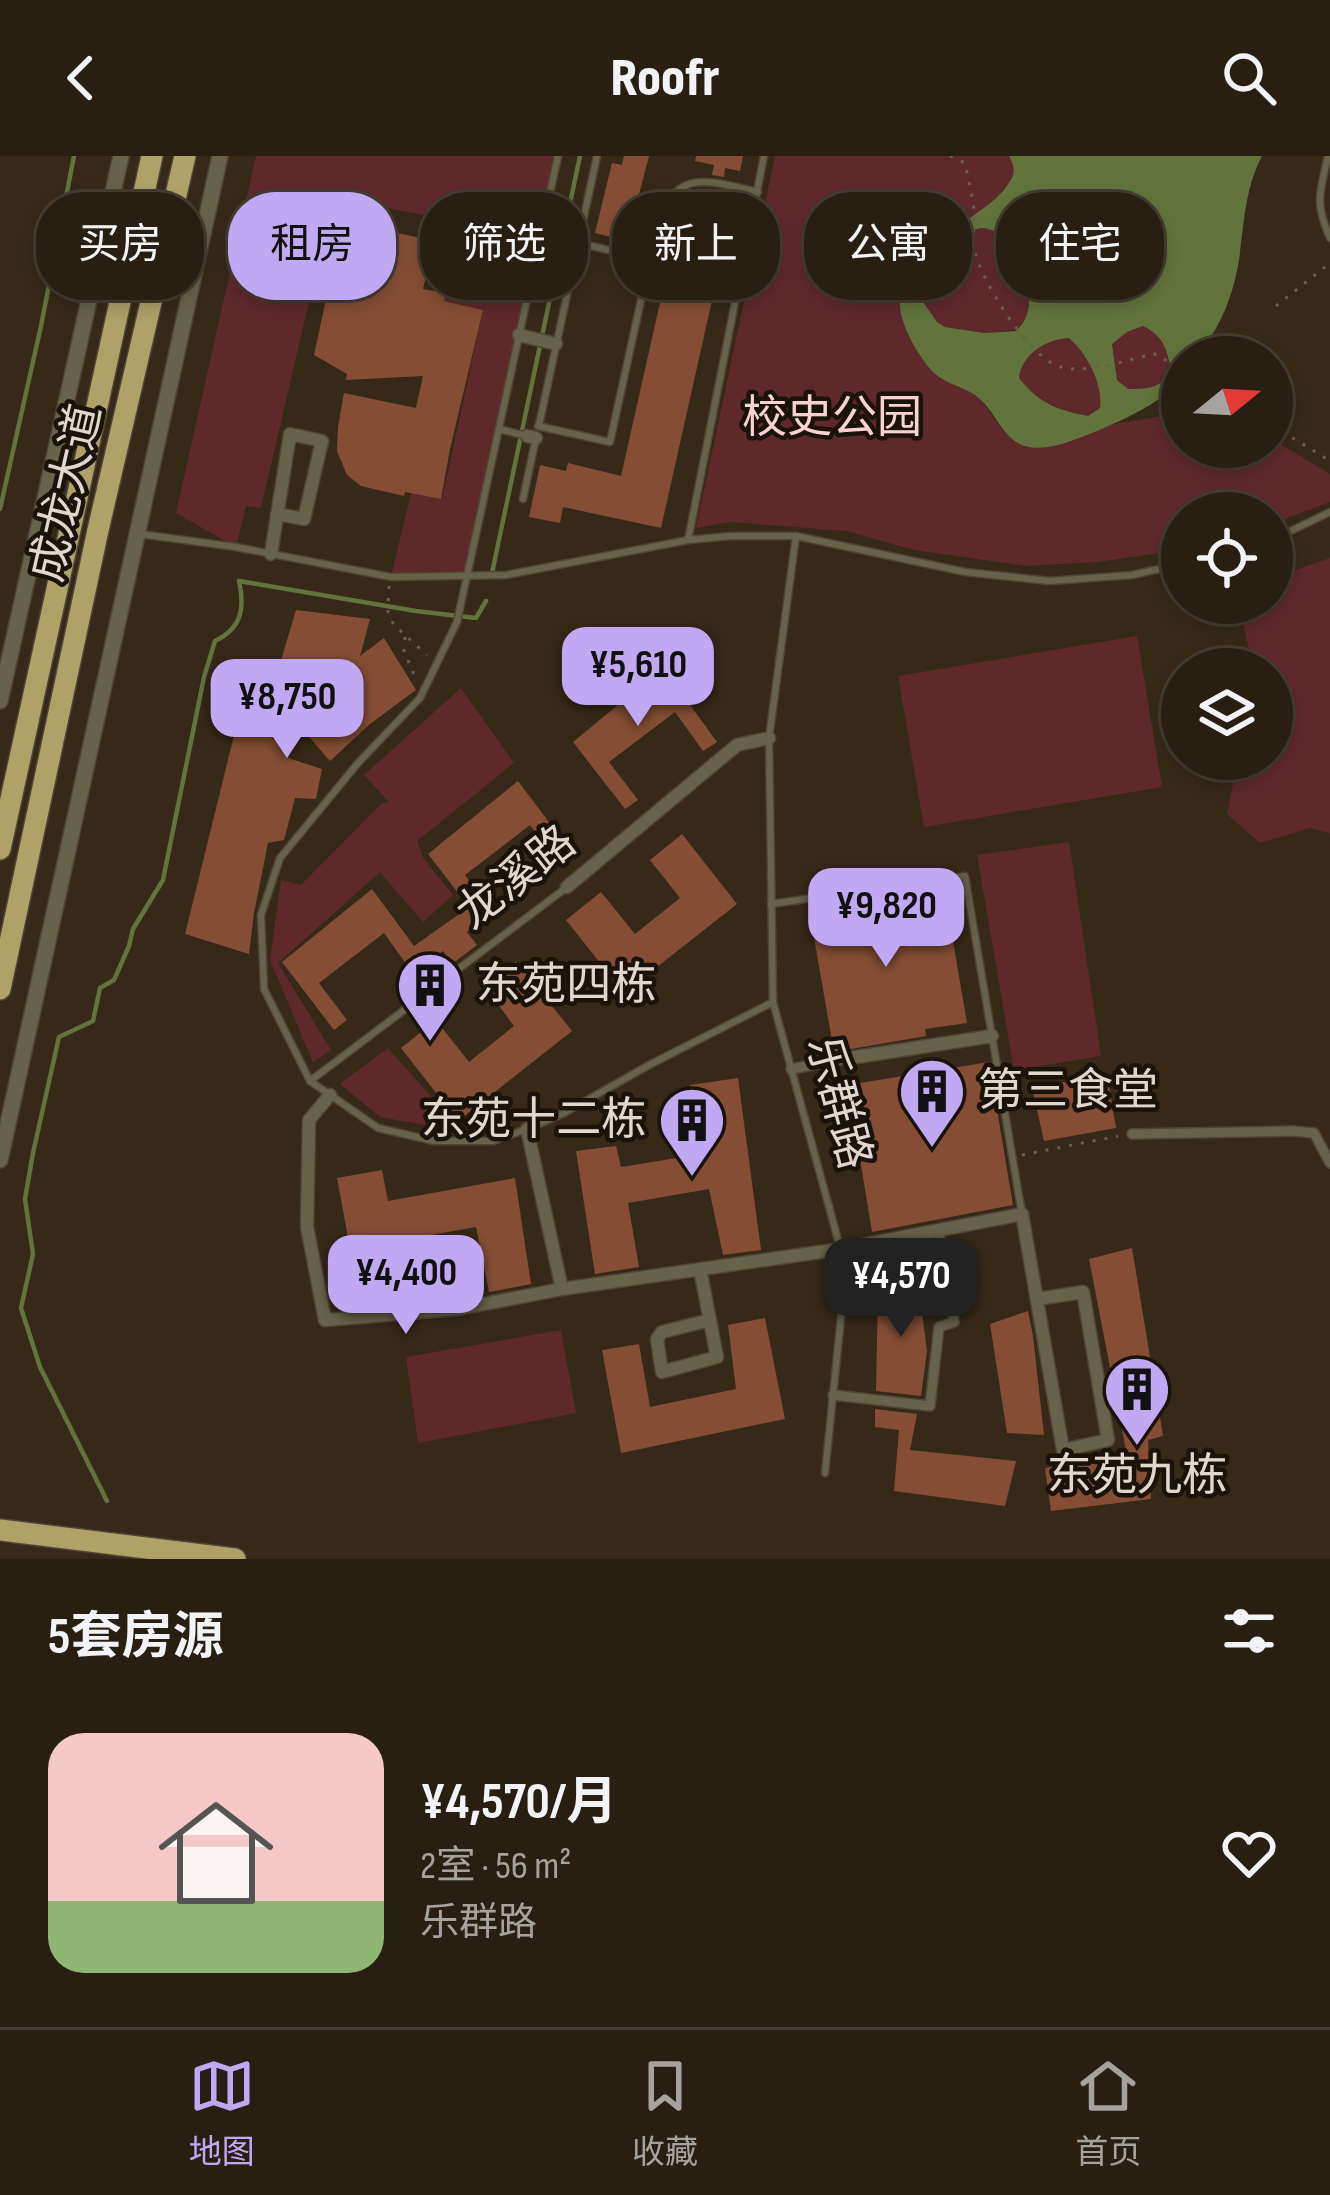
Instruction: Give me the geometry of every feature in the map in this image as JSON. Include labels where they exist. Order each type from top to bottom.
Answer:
[{"type":"highway","name":"成龙大道","points":[[0,849],[152,156]]},
{"type":"highway","name":"成龙大道","points":[[0,989],[93,553],[185,156]]},
{"type":"highway","points":[[0,1529],[235,1559]]},
{"type":"street","points":[[0,701],[121,156]]},
{"type":"street","points":[[0,1160],[220,156]]},
{"type":"street","points":[[519,335],[546,342]]},
{"type":"street","points":[[271,554],[277,514],[290,434],[322,441],[304,519],[277,514]]},
{"type":"street","name":"龙溪路","points":[[567,887],[737,745],[769,738]]},
{"type":"street","points":[[791,1069],[992,1036]]},
{"type":"street","points":[[330,1095],[309,1120],[307,1227],[325,1320],[458,1309],[562,1289],[841,1249],[1022,1214],[1037,1299],[1064,1450],[1108,1440],[1083,1292],[1037,1299]]},
{"type":"street","points":[[527,1129],[562,1289]]},
{"type":"street","points":[[1132,1134],[1314,1133],[1330,1163]]},
{"type":"street","points":[[832,1395],[930,1406],[939,1328],[954,1322],[938,1230]]},
{"type":"street","points":[[700,1269],[710,1320],[717,1357],[662,1372],[657,1339],[662,1332],[710,1320]]},
{"type":"lane","points":[[550,192],[558,156]]},
{"type":"lane","points":[[585,192],[597,156]]},
{"type":"lane","points":[[674,192],[685,182],[712,182],[758,192],[764,156]]},
{"type":"lane","points":[[1328,156],[1318,200],[1330,238]]},
{"type":"lane","points":[[527,300],[457,622],[420,698],[358,763],[280,858],[261,915],[264,989],[310,1081],[379,1127],[434,1141],[493,1142],[527,1129],[773,1002]]},
{"type":"lane","points":[[523,499],[529,434],[556,300]]},
{"type":"lane","points":[[499,430],[610,442],[641,300]]},
{"type":"lane","points":[[688,540],[736,300]]},
{"type":"lane","points":[[1293,530],[1330,512]]},
{"type":"lane","points":[[136,533],[392,577],[506,575],[730,536],[796,536],[964,572],[1050,581],[1161,569]]},
{"type":"lane","name":"乐群路","points":[[796,536],[769,738],[770,904],[773,1002],[846,1269],[824,1473]]},
{"type":"lane","points":[[770,904],[965,876],[1022,1214]]},
{"type":"lane","name":"龙溪路","points":[[310,1081],[567,887]]},
{"type":"path","points":[[950,156],[965,163],[974,211],[974,252],[1013,322],[1037,353],[1065,369],[1154,354],[1161,358]]},
{"type":"path","points":[[1276,306],[1330,263]]},
{"type":"path","points":[[1293,438],[1330,460]]},
{"type":"path","points":[[387,596],[394,625],[421,651],[440,660]]},
{"type":"path","points":[[405,635],[404,651],[412,673],[427,686]]},
{"type":"path","points":[[1012,1157],[1132,1134]]},
{"type":"green space","points":[[256,156],[558,156],[550,192],[420,192],[420,214],[396,210],[396,192],[248,192]]},
{"type":"green space","name":"校史公园","points":[[775,156],[1009,156],[1015,169],[1010,183],[972,218],[972,192],[804,192],[804,300],[901,300],[952,383],[977,395],[1006,434],[1050,447],[1114,424],[1161,416],[1161,468],[1293,468],[1293,452],[1330,474],[1330,502],[1293,516],[1293,492],[1161,492],[1161,553],[1026,566],[914,550],[847,531],[730,522],[696,528],[744,300],[780,300],[780,192],[767,192]]},
{"type":"green space","points":[[972,230],[996,233],[996,300],[1028,300],[1027,313],[1016,330],[984,333],[945,327],[922,300],[972,300]]},
{"type":"green space","points":[[228,281],[228,300],[309,300],[261,508],[246,506],[236,547],[176,513]]},
{"type":"green space","points":[[444,301],[526,302],[468,577],[391,577],[411,493],[442,499],[483,310]]},
{"type":"green space","points":[[1143,326],[1160,339],[1161,382],[1128,389],[1117,380],[1112,343]]},
{"type":"green space","points":[[1069,337],[1088,360],[1099,389],[1100,408],[1088,416],[1050,404],[1019,378],[1037,349]]},
{"type":"green space","points":[[1330,558],[1330,833],[1310,828],[1260,843],[1227,814],[1234,780],[1293,780],[1293,648],[1249,648],[1243,624],[1293,624],[1293,571]]},
{"type":"green space","points":[[1137,636],[1162,787],[924,827],[898,676]]},
{"type":"green space","points":[[461,688],[514,763],[417,841],[423,858],[453,895],[423,922],[380,872],[278,963],[331,1050],[313,1062],[270,960],[281,880],[301,885],[381,804],[389,802],[364,775]]},
{"type":"green space","points":[[1069,842],[1101,1056],[1014,1070],[977,855]]},
{"type":"green space","points":[[388,1048],[453,1121],[443,1128],[380,1117],[340,1084]]},
{"type":"green space","points":[[561,1330],[576,1413],[418,1443],[406,1357]]},
{"type":"shaded area","points":[[1009,156],[1262,156],[1249,193],[1229,299],[1211,336],[1161,336],[1161,341],[1143,326],[1127,332],[1112,344],[1117,380],[1128,389],[1161,382],[1161,398],[1124,419],[1048,447],[1018,443],[976,396],[934,373],[914,346],[900,300],[922,300],[945,327],[984,333],[1016,331],[1028,300],[1164,300],[1164,192],[1001,192],[1014,172]],"holes":[[[1069,338],[1096,379],[1100,408],[1088,416],[1049,404],[1019,378],[1030,355]]]},
{"type":"shaded area","points":[[996,197],[996,233],[972,230],[972,217]]},
{"type":"building","points":[[624,156],[649,156],[640,192],[612,192],[612,237],[595,233],[612,163],[622,165]]},
{"type":"building","points":[[696,156],[743,156],[740,171],[725,168],[724,177],[712,175],[714,165],[695,161]]},
{"type":"building","points":[[396,233],[420,238],[420,300],[444,300],[483,310],[441,499],[361,486],[347,475],[337,451],[344,393],[416,408],[423,376],[346,380],[347,374],[314,355],[326,300],[396,300]]},
{"type":"building","points":[[661,300],[712,300],[661,528],[563,507],[560,523],[529,517],[540,465],[566,471],[568,463],[621,476]]},
{"type":"building","points":[[296,610],[370,619],[360,656],[384,638],[416,690],[330,761],[296,722],[288,758],[322,769],[316,799],[295,798],[284,840],[268,843],[249,954],[185,934],[243,699],[280,712],[311,694],[273,687]]},
{"type":"building","points":[[663,668],[717,742],[703,751],[675,712],[609,762],[638,800],[625,809],[573,742]]},
{"type":"building","points":[[518,781],[573,854],[559,864],[530,825],[465,875],[493,912],[467,932],[477,945],[452,964],[443,951],[412,972],[384,933],[319,983],[347,1020],[334,1030],[282,962],[372,889],[414,946],[469,907],[428,854]]},
{"type":"building","points":[[682,834],[737,904],[624,993],[566,920],[601,892],[635,934],[680,898],[650,860]]},
{"type":"building","points":[[931,890],[936,925],[950,923],[967,1023],[925,1029],[926,1036],[834,1052],[809,909]]},
{"type":"building","name":"东苑四栋","points":[[516,961],[572,1031],[458,1121],[401,1048],[436,1020],[469,1062],[514,1026],[485,987]]},
{"type":"building","name":"第三食堂","points":[[989,1062],[1013,1205],[872,1232],[848,1085]]},
{"type":"building","points":[[1107,1074],[1116,1128],[1044,1141],[1032,1088]]},
{"type":"building","name":"东苑十二栋","points":[[738,1078],[761,1250],[723,1255],[709,1189],[628,1203],[639,1267],[595,1274],[576,1151],[616,1146],[621,1167],[702,1154],[690,1085]]},
{"type":"building","points":[[382,1170],[388,1201],[515,1178],[531,1284],[489,1292],[476,1227],[398,1241],[407,1303],[361,1307],[337,1178]]},
{"type":"building","points":[[1132,1248],[1163,1436],[1148,1440],[1151,1499],[1051,1511],[1045,1468],[1127,1455],[1089,1259]]},
{"type":"building","points":[[918,1280],[927,1351],[921,1396],[876,1391],[878,1289]]},
{"type":"building","points":[[1028,1311],[1044,1435],[1007,1433],[990,1324]]},
{"type":"building","points":[[765,1318],[785,1419],[621,1453],[602,1350],[639,1344],[650,1407],[736,1389],[728,1325]]},
{"type":"building","points":[[875,1409],[917,1414],[910,1450],[1016,1461],[1005,1506],[894,1491],[899,1430],[875,1427]]},
{"type":"waterway","points":[[0,509],[74,156]]},
{"type":"waterway","points":[[492,573],[580,156]]},
{"type":"waterway","points":[[107,1501],[40,1367],[21,1308],[33,1254],[25,1199],[59,1037],[93,1021],[100,988],[114,980],[133,929],[163,880],[204,677],[215,641],[231,630],[239,616],[239,581],[476,618],[486,601]]},
{"type":"place","name":"东苑四栋","points":[[430,1044]]},
{"type":"place","name":"第三食堂","points":[[932,1150]]},
{"type":"place","name":"东苑十二栋","points":[[692,1179]]},
{"type":"place","name":"东苑九栋","points":[[1137,1448]]}]
